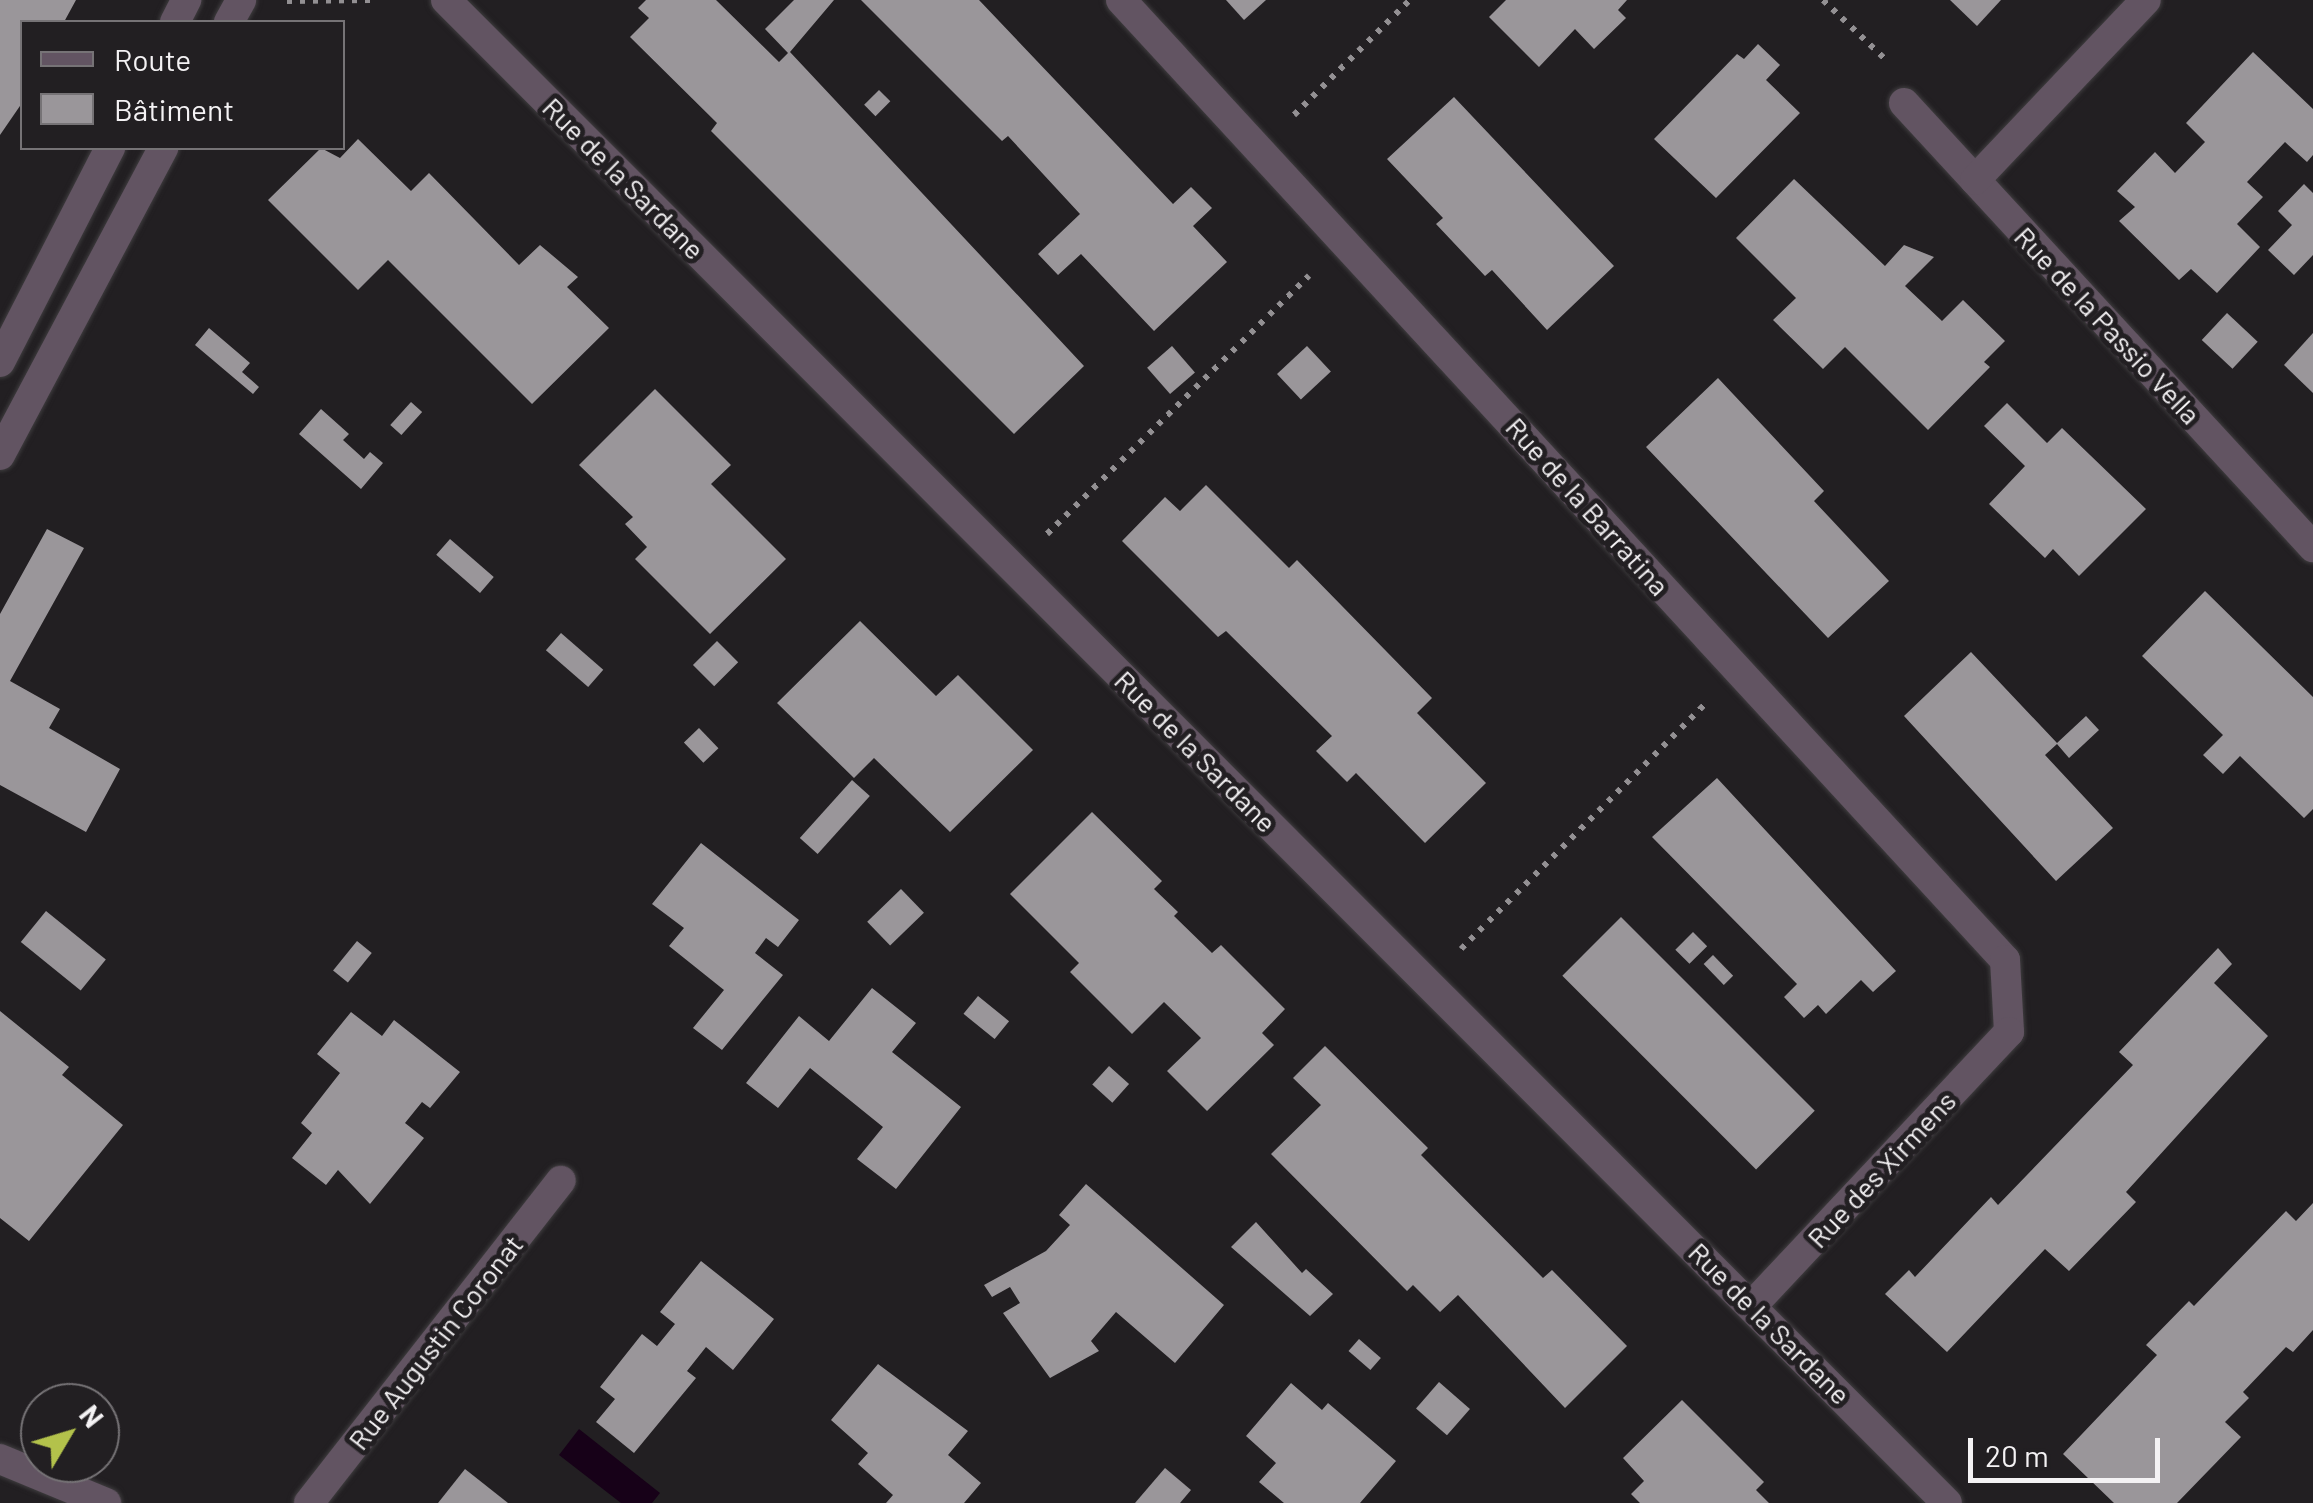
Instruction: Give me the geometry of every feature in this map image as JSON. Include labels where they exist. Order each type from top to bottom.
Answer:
[{"type":"street","name":"Rue de la Sardane","points":[[446,0],[1426,984],[1754,1305],[1947,1503]]},
{"type":"street","name":"Rue de la Barratina","points":[[1121,0],[1261,147],[2004,960],[2010,1032]]},
{"type":"street","points":[[1975,180],[2146,0]]},
{"type":"street","name":"Rue de la Passio Vella","points":[[1904,103],[2313,546]]},
{"type":"street","points":[[0,362],[109,150]]},
{"type":"street","points":[[0,454],[162,150]]},
{"type":"street","name":"Rue des Xirmens","points":[[1754,1305],[2010,1032]]},
{"type":"street","name":"Rue Augustin Coronat","points":[[309,1503],[561,1181]]},
{"type":"street","points":[[0,1459],[106,1503]]},
{"type":"path","points":[[274,1],[370,0]]},
{"type":"path","points":[[1261,147],[1410,0]]},
{"type":"path","points":[[1823,0],[1908,80],[1904,103]]},
{"type":"path","points":[[1013,567],[1345,240]]},
{"type":"path","points":[[1426,984],[1739,671]]},
{"type":"shaded area","points":[[579,1429],[660,1493],[652,1503],[621,1503],[559,1455]]},
{"type":"building","points":[[0,0],[76,0],[65,20],[20,20],[20,106],[0,135]]},
{"type":"building","points":[[646,0],[716,0],[779,62],[788,53],[765,29],[794,0],[834,0],[790,52],[1084,366],[1014,434],[711,131],[717,123],[630,37],[649,18],[638,8]]},
{"type":"building","points":[[861,0],[979,0],[1173,204],[1191,187],[1212,208],[1193,226],[1227,262],[1154,331],[1081,254],[1058,275],[1038,254],[1080,214],[1008,136],[1002,141]]},
{"type":"building","points":[[1226,0],[1266,0],[1244,20]]},
{"type":"building","points":[[1506,0],[1627,0],[1618,10],[1626,18],[1594,49],[1575,29],[1539,67],[1489,17]]},
{"type":"building","points":[[1950,0],[2001,0],[1977,26]]},
{"type":"building","points":[[1758,44],[1780,65],[1766,80],[1800,113],[1716,198],[1654,139],[1737,54],[1744,59]]},
{"type":"building","points":[[2253,52],[2313,109],[2313,155],[2307,162],[2285,142],[2247,182],[2263,197],[2237,224],[2260,247],[2217,293],[2191,269],[2179,280],[2119,221],[2135,207],[2117,191],[2155,152],[2175,173],[2205,142],[2186,123]]},
{"type":"building","points":[[879,90],[890,101],[875,116],[864,105]]},
{"type":"building","points":[[1454,97],[1614,266],[1547,330],[1492,270],[1485,276],[1436,224],[1443,218],[1387,159]]},
{"type":"building","points":[[358,139],[411,191],[429,173],[519,265],[540,245],[578,277],[567,287],[609,328],[532,404],[388,260],[358,290],[268,200],[319,150],[340,158]]},
{"type":"building","points":[[1794,179],[1885,266],[1904,245],[1934,257],[1905,286],[1942,321],[1963,300],[2005,341],[1984,362],[1990,367],[1928,430],[1845,347],[1823,369],[1773,320],[1796,298],[1736,238]]},
{"type":"building","points":[[2304,184],[2313,193],[2313,255],[2294,275],[2268,250],[2292,225],[2278,211]]},
{"type":"building","points":[[2227,313],[2258,342],[2232,369],[2202,340]]},
{"type":"building","points":[[209,328],[250,363],[242,372],[259,387],[253,394],[195,345]]},
{"type":"building","points":[[2313,333],[2313,393],[2284,365]]},
{"type":"building","points":[[1172,346],[1195,372],[1170,394],[1147,368]]},
{"type":"building","points":[[1307,346],[1331,372],[1301,400],[1277,374]]},
{"type":"building","points":[[1718,378],[1824,491],[1814,501],[1889,581],[1828,638],[1646,447]]},
{"type":"building","points":[[655,389],[731,465],[711,484],[786,559],[710,634],[635,559],[647,547],[625,524],[633,517],[579,465]]},
{"type":"building","points":[[411,402],[422,412],[401,435],[390,425]]},
{"type":"building","points":[[2007,403],[2047,443],[2062,428],[2146,509],[2079,576],[2053,549],[2045,558],[1989,504],[2025,466],[1984,426]]},
{"type":"building","points":[[321,409],[349,434],[343,440],[364,459],[370,452],[383,463],[361,489],[299,434]]},
{"type":"building","points":[[1206,485],[1289,568],[1297,560],[1432,698],[1417,713],[1486,783],[1425,843],[1356,773],[1347,782],[1316,751],[1332,736],[1226,631],[1218,637],[1122,541],[1165,497],[1180,511]]},
{"type":"building","points":[[47,529],[84,548],[10,681],[60,709],[49,728],[120,769],[86,832],[0,785],[0,614]]},
{"type":"building","points":[[450,539],[494,577],[480,593],[436,555]]},
{"type":"building","points":[[2205,591],[2313,697],[2313,809],[2304,818],[2240,756],[2223,774],[2203,755],[2223,735],[2142,656]]},
{"type":"building","points":[[860,621],[936,696],[958,675],[1033,750],[950,832],[874,758],[854,778],[777,703]]},
{"type":"building","points":[[561,633],[603,670],[588,687],[546,650]]},
{"type":"building","points":[[717,641],[738,662],[714,686],[693,665]]},
{"type":"building","points":[[1971,652],[2057,743],[2086,716],[2099,730],[2069,758],[2057,744],[2045,755],[2113,828],[2056,881],[1904,716]]},
{"type":"building","points":[[699,728],[718,748],[703,763],[684,743]]},
{"type":"building","points":[[1717,778],[1896,971],[1873,992],[1861,980],[1826,1014],[1818,1005],[1804,1018],[1784,997],[1797,984],[1652,837]]},
{"type":"building","points":[[852,780],[870,796],[818,854],[800,838]]},
{"type":"building","points":[[1092,812],[1162,881],[1154,889],[1178,912],[1174,916],[1212,953],[1221,945],[1285,1009],[1262,1033],[1274,1045],[1207,1111],[1167,1071],[1201,1038],[1164,1002],[1132,1034],[1070,972],[1079,963],[1010,894]]},
{"type":"building","points":[[701,843],[799,920],[778,947],[766,938],[755,953],[783,975],[722,1050],[693,1028],[724,990],[669,946],[684,928],[652,904]]},
{"type":"building","points":[[901,889],[924,913],[890,945],[867,922]]},
{"type":"building","points":[[46,911],[106,959],[81,991],[21,942]]},
{"type":"building","points":[[1621,917],[1815,1111],[1756,1169],[1562,976]]},
{"type":"building","points":[[1693,932],[1707,946],[1689,964],[1675,950]]},
{"type":"building","points":[[357,941],[372,953],[348,982],[333,971]]},
{"type":"building","points":[[2218,948],[2232,964],[2214,983],[2268,1036],[2126,1192],[2136,1202],[2069,1271],[2045,1249],[1947,1352],[1885,1294],[1909,1270],[1915,1277],[1991,1197],[1998,1205],[2133,1065],[2119,1052]]},
{"type":"building","points":[[1713,955],[1733,976],[1724,985],[1704,964]]},
{"type":"building","points":[[872,988],[916,1023],[892,1052],[961,1107],[896,1189],[857,1159],[883,1127],[810,1068],[778,1108],[746,1083],[799,1016],[829,1041]]},
{"type":"building","points":[[978,996],[1009,1021],[995,1039],[964,1014]]},
{"type":"building","points":[[0,1011],[69,1067],[62,1075],[123,1125],[29,1241],[0,1218]]},
{"type":"building","points":[[351,1012],[382,1036],[394,1020],[460,1072],[430,1108],[422,1102],[405,1123],[424,1138],[370,1204],[338,1170],[326,1185],[292,1158],[312,1133],[301,1123],[340,1073],[317,1054]]},
{"type":"building","points":[[1325,1046],[1428,1148],[1421,1155],[1543,1278],[1552,1270],[1627,1346],[1565,1408],[1458,1295],[1440,1312],[1413,1285],[1407,1291],[1271,1154],[1321,1105],[1293,1078]]},
{"type":"building","points":[[1109,1066],[1129,1084],[1112,1103],[1092,1085]]},
{"type":"building","points":[[1086,1184],[1224,1305],[1175,1363],[1116,1312],[1091,1341],[1099,1351],[1050,1378],[1003,1313],[1020,1303],[1010,1287],[992,1297],[984,1285],[1046,1251],[1070,1225],[1059,1215]]},
{"type":"building","points":[[2313,1203],[2313,1330],[2293,1352],[2286,1347],[2243,1392],[2249,1398],[2225,1422],[2241,1437],[2177,1503],[2114,1503],[2063,1454],[2157,1355],[2146,1345],[2189,1301],[2194,1306],[2286,1211],[2296,1221]]},
{"type":"building","points":[[1256,1222],[1302,1273],[1306,1269],[1333,1294],[1310,1316],[1231,1247]]},
{"type":"building","points":[[701,1261],[774,1319],[733,1370],[706,1347],[687,1371],[696,1378],[634,1453],[596,1422],[615,1399],[600,1387],[642,1334],[657,1346],[675,1324],[660,1312]]},
{"type":"building","points":[[1359,1339],[1381,1358],[1370,1370],[1349,1351]]},
{"type":"building","points":[[878,1364],[968,1431],[948,1455],[981,1483],[964,1503],[886,1503],[893,1495],[858,1464],[868,1453],[831,1420]]},
{"type":"building","points":[[1439,1382],[1470,1409],[1447,1435],[1416,1408]]},
{"type":"building","points":[[1291,1383],[1322,1410],[1328,1403],[1396,1461],[1360,1503],[1284,1503],[1259,1482],[1276,1463],[1246,1436]]},
{"type":"building","points":[[1682,1400],[1764,1482],[1756,1490],[1769,1503],[1640,1503],[1631,1494],[1644,1481],[1623,1458]]},
{"type":"building","points":[[1165,1468],[1191,1490],[1180,1503],[1135,1503]]},
{"type":"building","points":[[465,1469],[508,1503],[438,1503]]}]
